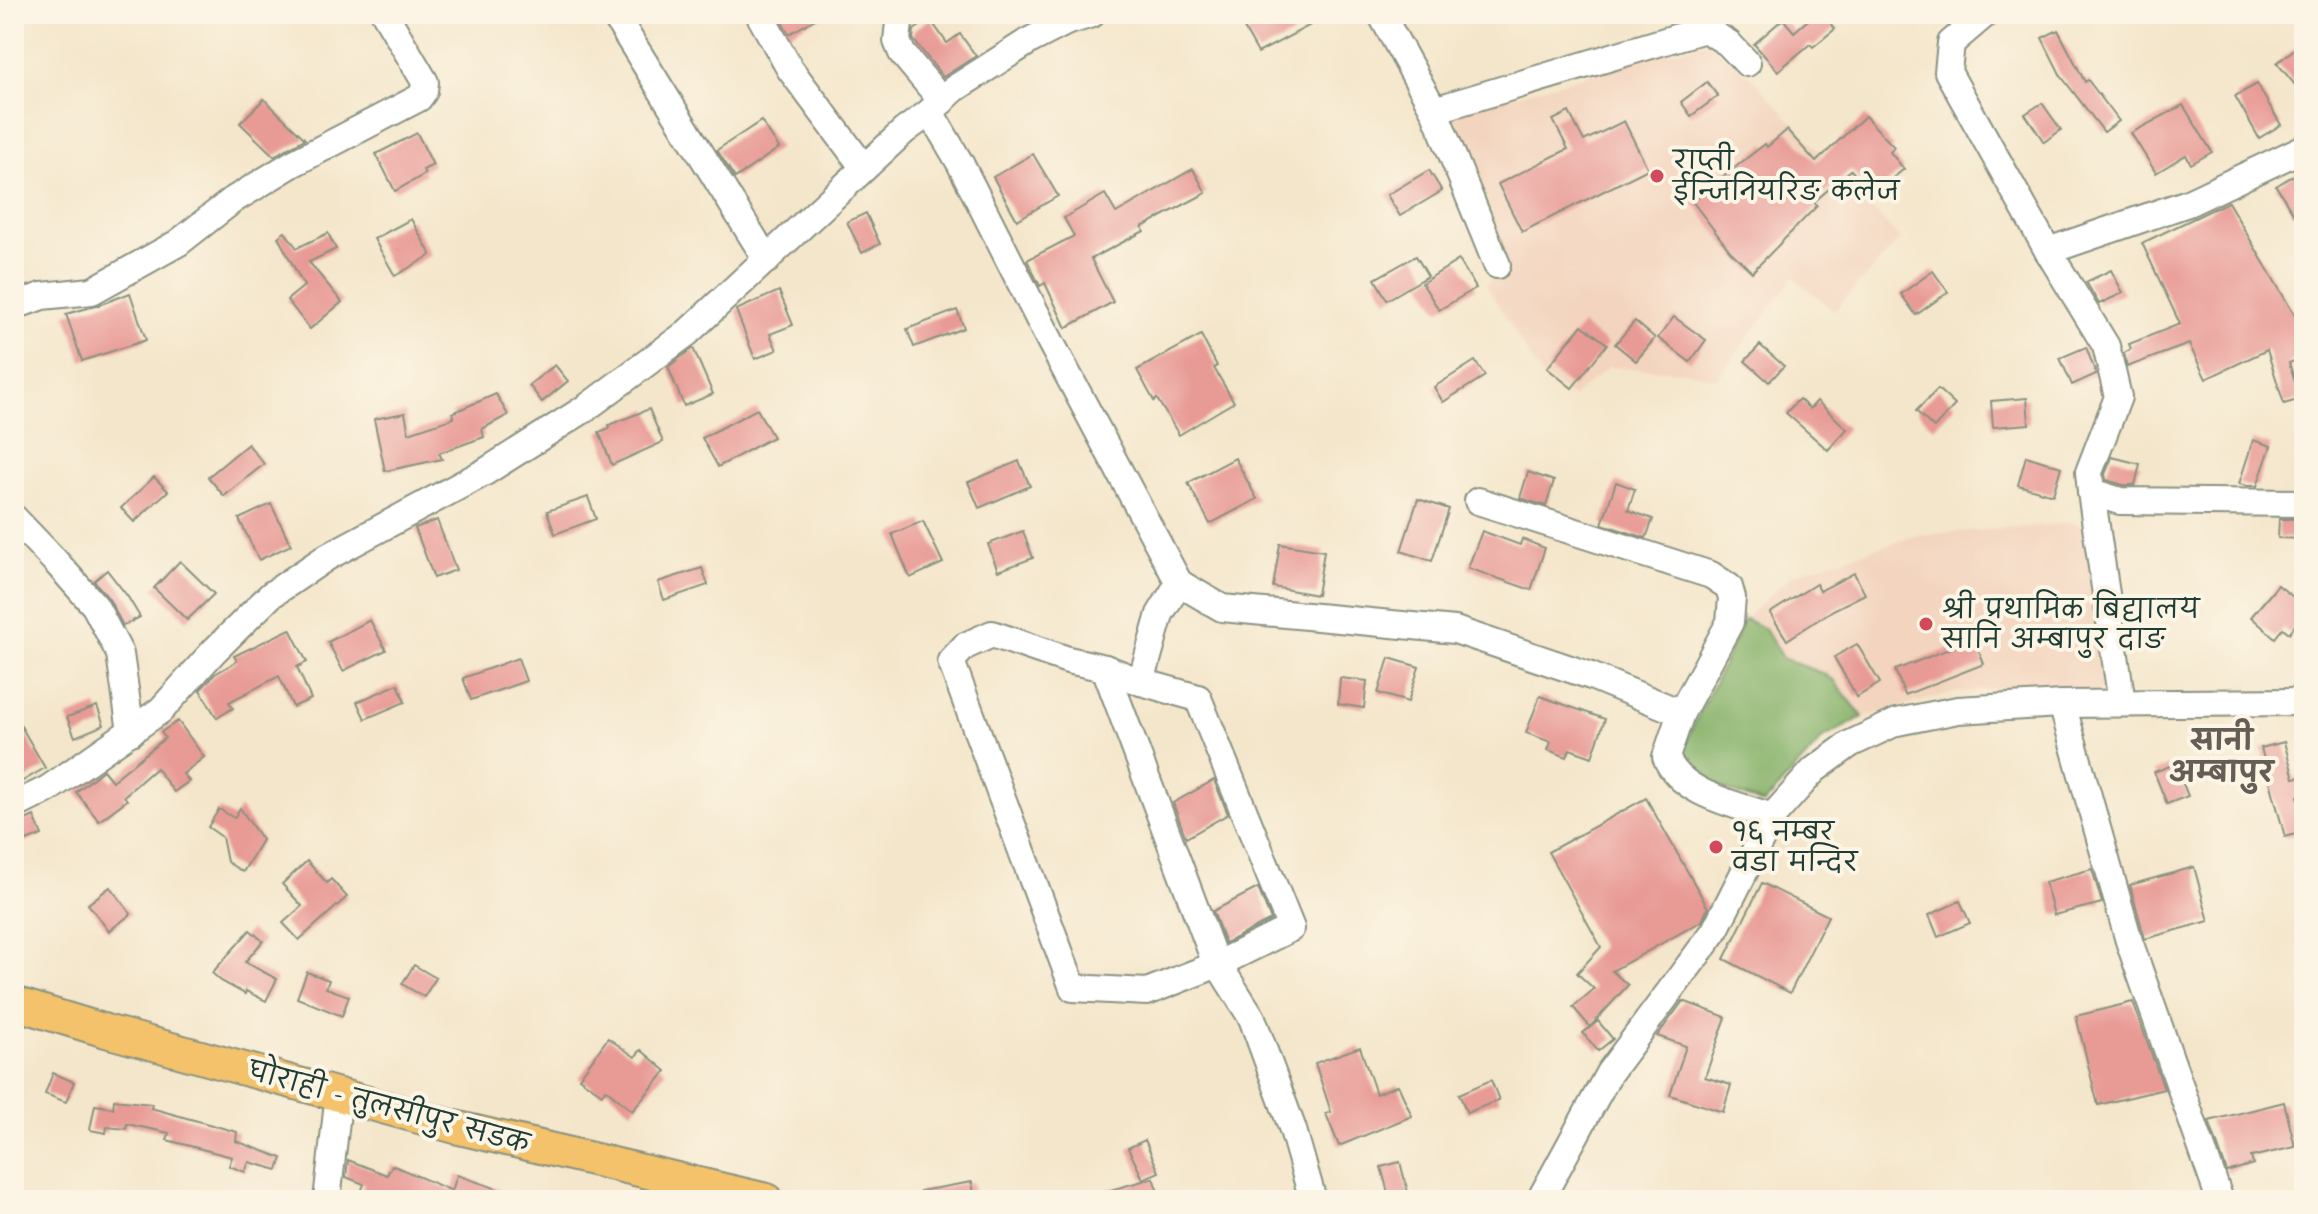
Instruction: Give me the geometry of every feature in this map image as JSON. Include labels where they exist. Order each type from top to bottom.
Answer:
[{"type":"main road","name":"घोराही - तुलसीपुर सडक","points":[[14,1003],[459,1128],[767,1200]]},
{"type":"street","points":[[14,306],[42,296],[92,291],[178,243],[233,200],[292,164],[419,98],[425,82],[385,14]]},
{"type":"street","points":[[614,14],[767,260]]},
{"type":"street","points":[[759,14],[790,69],[864,168]]},
{"type":"street","points":[[900,14],[897,41],[902,53],[936,106],[960,163],[1050,341],[1179,583],[1222,608],[1455,630],[1591,676],[1681,713]]},
{"type":"street","points":[[14,806],[48,789],[161,710],[213,652],[271,595],[327,557],[485,472],[586,408],[687,333],[904,131],[954,89],[1064,18],[1092,14]]},
{"type":"street","points":[[1381,14],[1434,110],[1497,265]]},
{"type":"street","points":[[1985,14],[1951,43],[1948,72],[2048,251],[2106,346],[2118,397],[2089,472],[2122,703]]},
{"type":"street","points":[[1434,110],[1705,29],[1728,43],[1747,63]]},
{"type":"street","points":[[2048,251],[2188,203],[2304,148]]},
{"type":"street","points":[[2091,492],[2120,501],[2304,503]]},
{"type":"street","points":[[1478,501],[1711,575],[1729,587],[1732,598],[1730,622],[1681,713],[1666,757],[1672,772],[1696,790],[1772,817]]},
{"type":"street","points":[[14,518],[95,606],[120,654],[131,732]]},
{"type":"street","points":[[1141,682],[1160,614],[1179,583]]},
{"type":"street","points":[[992,634],[1068,660],[1105,668],[1198,698],[1291,928],[1218,964],[1147,992],[1073,988],[951,661],[965,646],[992,634]]},
{"type":"street","points":[[1105,668],[1213,956],[1252,1018],[1293,1130],[1313,1200]]},
{"type":"street","points":[[1540,1200],[1609,1073],[1714,932],[1772,817],[1814,770],[1850,744],[1897,722],[1958,710],[2062,704],[2304,702]]},
{"type":"street","points":[[2062,704],[2129,941],[2220,1200]]},
{"type":"street","points":[[327,1200],[339,1094]]},
{"type":"shaded area","name":"राप्ती ईन्जिनियरिङ कलेज","points":[[1707,41],[1749,75],[1900,239],[1834,311],[1794,277],[1717,379],[1684,371],[1608,367],[1573,397],[1541,375],[1486,285],[1505,266],[1449,114]]},
{"type":"shaded area","name":"श्री प्रथामिक बिद्यालय सानि अम्बापुर दाङ","points":[[2071,523],[2080,525],[2087,532],[2105,692],[1990,689],[1951,693],[1863,717],[1835,682],[1824,674],[1782,658],[1765,629],[1745,619],[1793,574],[1918,535]]},
{"type":"green space","points":[[1745,619],[1765,629],[1782,658],[1824,674],[1835,682],[1863,717],[1823,738],[1764,804],[1712,784],[1690,767],[1685,757],[1684,745]]},
{"type":"building","points":[[777,14],[824,14],[789,34]]},
{"type":"building","points":[[1236,14],[1331,14],[1258,53]]},
{"type":"building","points":[[1815,14],[1823,14],[1835,29],[1813,47],[1810,44],[1778,71],[1754,44],[1783,19],[1794,32]]},
{"type":"building","points":[[930,19],[947,43],[960,34],[976,56],[943,77],[913,39],[914,30]]},
{"type":"building","points":[[2058,30],[2085,82],[2088,80],[2119,121],[2104,132],[2061,76],[2042,38]]},
{"type":"building","points":[[2304,41],[2304,96],[2277,63]]},
{"type":"building","points":[[1707,82],[1718,96],[1691,116],[1681,102]]},
{"type":"building","points":[[2257,84],[2281,125],[2259,138],[2235,96]]},
{"type":"building","points":[[264,99],[305,139],[274,156],[240,123]]},
{"type":"building","points":[[2042,103],[2061,130],[2044,142],[2025,114]]},
{"type":"building","points":[[2183,105],[2212,152],[2191,164],[2186,155],[2156,173],[2131,133]]},
{"type":"building","points":[[1569,112],[1584,141],[1624,121],[1648,169],[1522,232],[1498,184],[1568,149],[1553,120]]},
{"type":"building","points":[[1865,116],[1894,147],[1890,152],[1904,169],[1872,195],[1851,170],[1814,202],[1817,206],[1752,272],[1730,251],[1692,201],[1787,130],[1816,162]]},
{"type":"building","points":[[761,121],[779,148],[735,178],[717,150]]},
{"type":"building","points":[[417,133],[433,165],[423,170],[425,174],[395,191],[376,154]]},
{"type":"building","points":[[1033,154],[1058,196],[1017,220],[993,177]]},
{"type":"building","points":[[1193,169],[1206,193],[1091,259],[1113,302],[1066,328],[1045,283],[1040,286],[1027,260],[1074,236],[1064,218],[1105,194],[1116,213]]},
{"type":"building","points":[[2304,169],[2304,230],[2276,186]]},
{"type":"building","points":[[1429,170],[1442,191],[1400,216],[1387,195]]},
{"type":"building","points":[[2228,202],[2304,331],[2297,335],[2304,357],[2289,363],[2301,399],[2284,404],[2267,350],[2206,379],[2189,344],[2127,367],[2124,353],[2131,349],[2129,344],[2180,324],[2142,243]]},
{"type":"building","points":[[866,213],[880,244],[862,253],[847,222]]},
{"type":"building","points":[[411,219],[431,255],[395,276],[374,239]]},
{"type":"building","points":[[285,232],[297,248],[328,233],[336,249],[309,262],[342,302],[310,329],[287,300],[304,286],[278,237]]},
{"type":"building","points":[[1416,256],[1428,276],[1387,300],[1375,279]]},
{"type":"building","points":[[1459,260],[1476,288],[1439,310],[1422,283]]},
{"type":"building","points":[[2111,270],[2123,293],[2099,304],[2086,282]]},
{"type":"building","points":[[1933,271],[1948,292],[1916,315],[1901,294]]},
{"type":"building","points":[[779,291],[793,325],[770,334],[777,350],[755,359],[736,310]]},
{"type":"building","points":[[130,293],[146,340],[82,361],[66,314]]},
{"type":"building","points":[[957,310],[964,328],[914,347],[907,329]]},
{"type":"building","points":[[1674,317],[1706,340],[1690,362],[1658,338]]},
{"type":"building","points":[[1635,321],[1655,338],[1636,361],[1615,344]]},
{"type":"building","points":[[1582,325],[1607,344],[1572,388],[1547,368]]},
{"type":"building","points":[[1201,335],[1217,366],[1214,368],[1234,402],[1179,435],[1157,399],[1154,401],[1137,370]]},
{"type":"building","points":[[1760,345],[1784,366],[1769,382],[1745,361]]},
{"type":"building","points":[[2086,347],[2096,374],[2072,385],[2060,358]]},
{"type":"building","points":[[693,348],[713,394],[684,406],[668,367]]},
{"type":"building","points":[[1475,361],[1485,376],[1443,402],[1434,387]]},
{"type":"building","points":[[555,365],[568,381],[542,402],[529,385]]},
{"type":"building","points":[[1938,389],[1955,405],[1934,428],[1916,411]]},
{"type":"building","points":[[496,394],[508,415],[482,429],[484,437],[439,453],[442,459],[385,471],[374,419],[405,413],[409,433],[454,418],[452,413]]},
{"type":"building","points":[[2027,398],[2029,424],[1993,427],[1991,401]]},
{"type":"building","points":[[1799,399],[1810,409],[1817,401],[1847,429],[1828,450],[1786,413]]},
{"type":"building","points":[[649,409],[663,442],[612,465],[599,432]]},
{"type":"building","points":[[757,409],[773,437],[718,467],[702,438]]},
{"type":"building","points":[[2253,440],[2271,446],[2257,486],[2247,486],[2239,484]]},
{"type":"building","points":[[248,444],[264,464],[224,496],[208,477]]},
{"type":"building","points":[[2026,456],[2061,467],[2053,495],[2018,485]]},
{"type":"building","points":[[2112,457],[2140,464],[2135,485],[2106,480],[2105,474]]},
{"type":"building","points":[[1235,458],[1257,499],[1210,524],[1188,483]]},
{"type":"building","points":[[1019,461],[1030,486],[979,508],[968,482]]},
{"type":"building","points":[[1528,472],[1554,481],[1546,506],[1520,498]]},
{"type":"building","points":[[154,477],[168,491],[134,522],[121,508]]},
{"type":"building","points":[[1616,482],[1635,489],[1628,510],[1653,519],[1646,538],[1602,524]]},
{"type":"building","points":[[588,497],[596,519],[555,534],[547,511]]},
{"type":"building","points":[[1418,499],[1449,509],[1432,561],[1401,551]]},
{"type":"building","points":[[271,504],[291,545],[259,560],[239,519]]},
{"type":"building","points":[[2279,519],[2304,519],[2304,539],[2278,538]]},
{"type":"building","points":[[437,520],[456,570],[434,578],[415,528]]},
{"type":"building","points":[[923,521],[943,563],[910,578],[892,534]]},
{"type":"building","points":[[1023,531],[1033,558],[998,571],[988,544]]},
{"type":"building","points":[[1482,531],[1520,545],[1522,539],[1545,548],[1531,590],[1468,568]]},
{"type":"building","points":[[1280,544],[1324,551],[1317,595],[1273,587]]},
{"type":"building","points":[[180,561],[214,594],[187,620],[154,588]]},
{"type":"building","points":[[702,568],[708,585],[664,600],[658,582]]},
{"type":"building","points":[[107,570],[140,617],[123,626],[109,599],[94,581]]},
{"type":"building","points":[[1854,573],[1865,594],[1833,610],[1787,640],[1770,613],[1816,584],[1820,591]]},
{"type":"building","points":[[2278,585],[2303,605],[2298,611],[2303,615],[2289,633],[2283,628],[2275,638],[2251,617]]},
{"type":"building","points":[[370,620],[386,650],[343,671],[328,642]]},
{"type":"building","points":[[290,629],[307,662],[297,667],[311,699],[293,707],[279,676],[229,702],[233,708],[217,718],[200,690],[215,674],[237,661],[234,656]]},
{"type":"building","points":[[1974,639],[1984,664],[1905,695],[1895,670]]},
{"type":"building","points":[[1857,644],[1880,683],[1857,697],[1834,657]]},
{"type":"building","points":[[518,658],[526,681],[471,700],[463,678]]},
{"type":"building","points":[[1389,658],[1419,667],[1408,702],[1378,693]]},
{"type":"building","points":[[1340,678],[1367,681],[1364,708],[1338,704]]},
{"type":"building","points":[[398,684],[405,702],[365,719],[357,702]]},
{"type":"building","points":[[1540,696],[1605,719],[1592,757],[1570,749],[1567,757],[1548,750],[1551,742],[1526,733]]},
{"type":"building","points":[[97,706],[104,725],[75,737],[67,717]]},
{"type":"building","points":[[14,714],[45,768],[14,786]]},
{"type":"building","points":[[178,721],[204,757],[183,774],[189,781],[174,792],[156,768],[124,796],[127,800],[99,821],[76,792],[103,770],[112,781],[165,738],[161,732]]},
{"type":"building","points":[[2284,742],[2294,778],[2304,776],[2304,795],[2298,796],[2304,817],[2304,832],[2285,837],[2261,748]]},
{"type":"building","points":[[2175,764],[2188,796],[2167,804],[2154,772]]},
{"type":"building","points":[[1214,780],[1228,814],[1186,838],[1173,803]]},
{"type":"building","points":[[1646,798],[1708,908],[1702,921],[1612,971],[1628,985],[1590,1027],[1573,1007],[1594,989],[1577,973],[1601,947],[1548,852]]},
{"type":"building","points":[[240,808],[262,840],[243,872],[227,862],[222,837],[208,827],[219,809],[234,818]]},
{"type":"building","points":[[34,816],[42,835],[14,846],[14,825]]},
{"type":"building","points":[[307,861],[327,883],[331,879],[347,897],[299,940],[283,923],[302,906],[282,884]]},
{"type":"building","points":[[2194,867],[2209,921],[2145,939],[2130,885]]},
{"type":"building","points":[[2092,869],[2102,903],[2054,915],[2045,882]]},
{"type":"building","points":[[1762,883],[1828,916],[1790,993],[1724,959]]},
{"type":"building","points":[[110,887],[131,914],[109,931],[88,904]]},
{"type":"building","points":[[1258,888],[1271,920],[1225,943],[1213,911]]},
{"type":"building","points":[[1960,901],[1970,923],[1938,937],[1929,915]]},
{"type":"building","points":[[250,930],[263,941],[245,962],[277,979],[266,1001],[246,991],[245,994],[212,973]]},
{"type":"building","points":[[414,965],[436,978],[424,997],[402,984]]},
{"type":"building","points":[[307,972],[329,980],[326,988],[349,996],[342,1016],[297,998]]},
{"type":"building","points":[[1683,1001],[1726,1017],[1705,1077],[1731,1085],[1723,1112],[1670,1095],[1686,1046],[1657,1036]]},
{"type":"building","points":[[2133,1002],[2164,1089],[2098,1105],[2076,1016]]},
{"type":"building","points":[[1598,1021],[1613,1039],[1598,1051],[1583,1033]]},
{"type":"building","points":[[608,1038],[635,1057],[641,1050],[666,1071],[632,1111],[606,1089],[602,1094],[579,1078]]},
{"type":"building","points":[[1360,1047],[1376,1094],[1398,1085],[1412,1116],[1339,1146],[1326,1114],[1331,1112],[1315,1063]]},
{"type":"building","points":[[53,1073],[74,1082],[66,1102],[45,1094]]},
{"type":"building","points":[[1491,1080],[1499,1100],[1467,1113],[1459,1094]]},
{"type":"building","points":[[114,1100],[152,1104],[151,1108],[237,1132],[236,1141],[282,1158],[278,1170],[249,1162],[245,1172],[229,1166],[232,1157],[167,1140],[169,1133],[127,1124],[126,1129],[107,1127],[106,1133],[90,1130],[95,1105],[113,1108]]},
{"type":"building","points":[[2284,1102],[2295,1147],[2251,1157],[2253,1164],[2227,1172],[2209,1121]]},
{"type":"building","points":[[1145,1140],[1159,1172],[1143,1179],[1128,1148]]},
{"type":"building","points":[[348,1160],[387,1175],[392,1165],[452,1191],[457,1175],[521,1197],[520,1200],[374,1200],[360,1195],[364,1184],[346,1177]]},
{"type":"building","points":[[1400,1162],[1410,1200],[1390,1200],[1381,1167]]},
{"type":"building","points":[[1153,1178],[1161,1200],[1093,1200],[1093,1195]]},
{"type":"building","points":[[972,1182],[975,1200],[921,1200],[920,1191]]},
{"type":"place","name":"राप्ती ईन्जिनियरिङ कलेज","points":[[1657,176]]},
{"type":"place","name":"श्री प्रथामिक बिद्यालय सानि अम्बापुर दाङ","points":[[1926,624]]},
{"type":"place","name":"१६ नम्बर वडा मन्दिर","points":[[1716,847]]},
{"type":"district","name":"सानी अम्बापुर","points":[[2221,756]]}]
